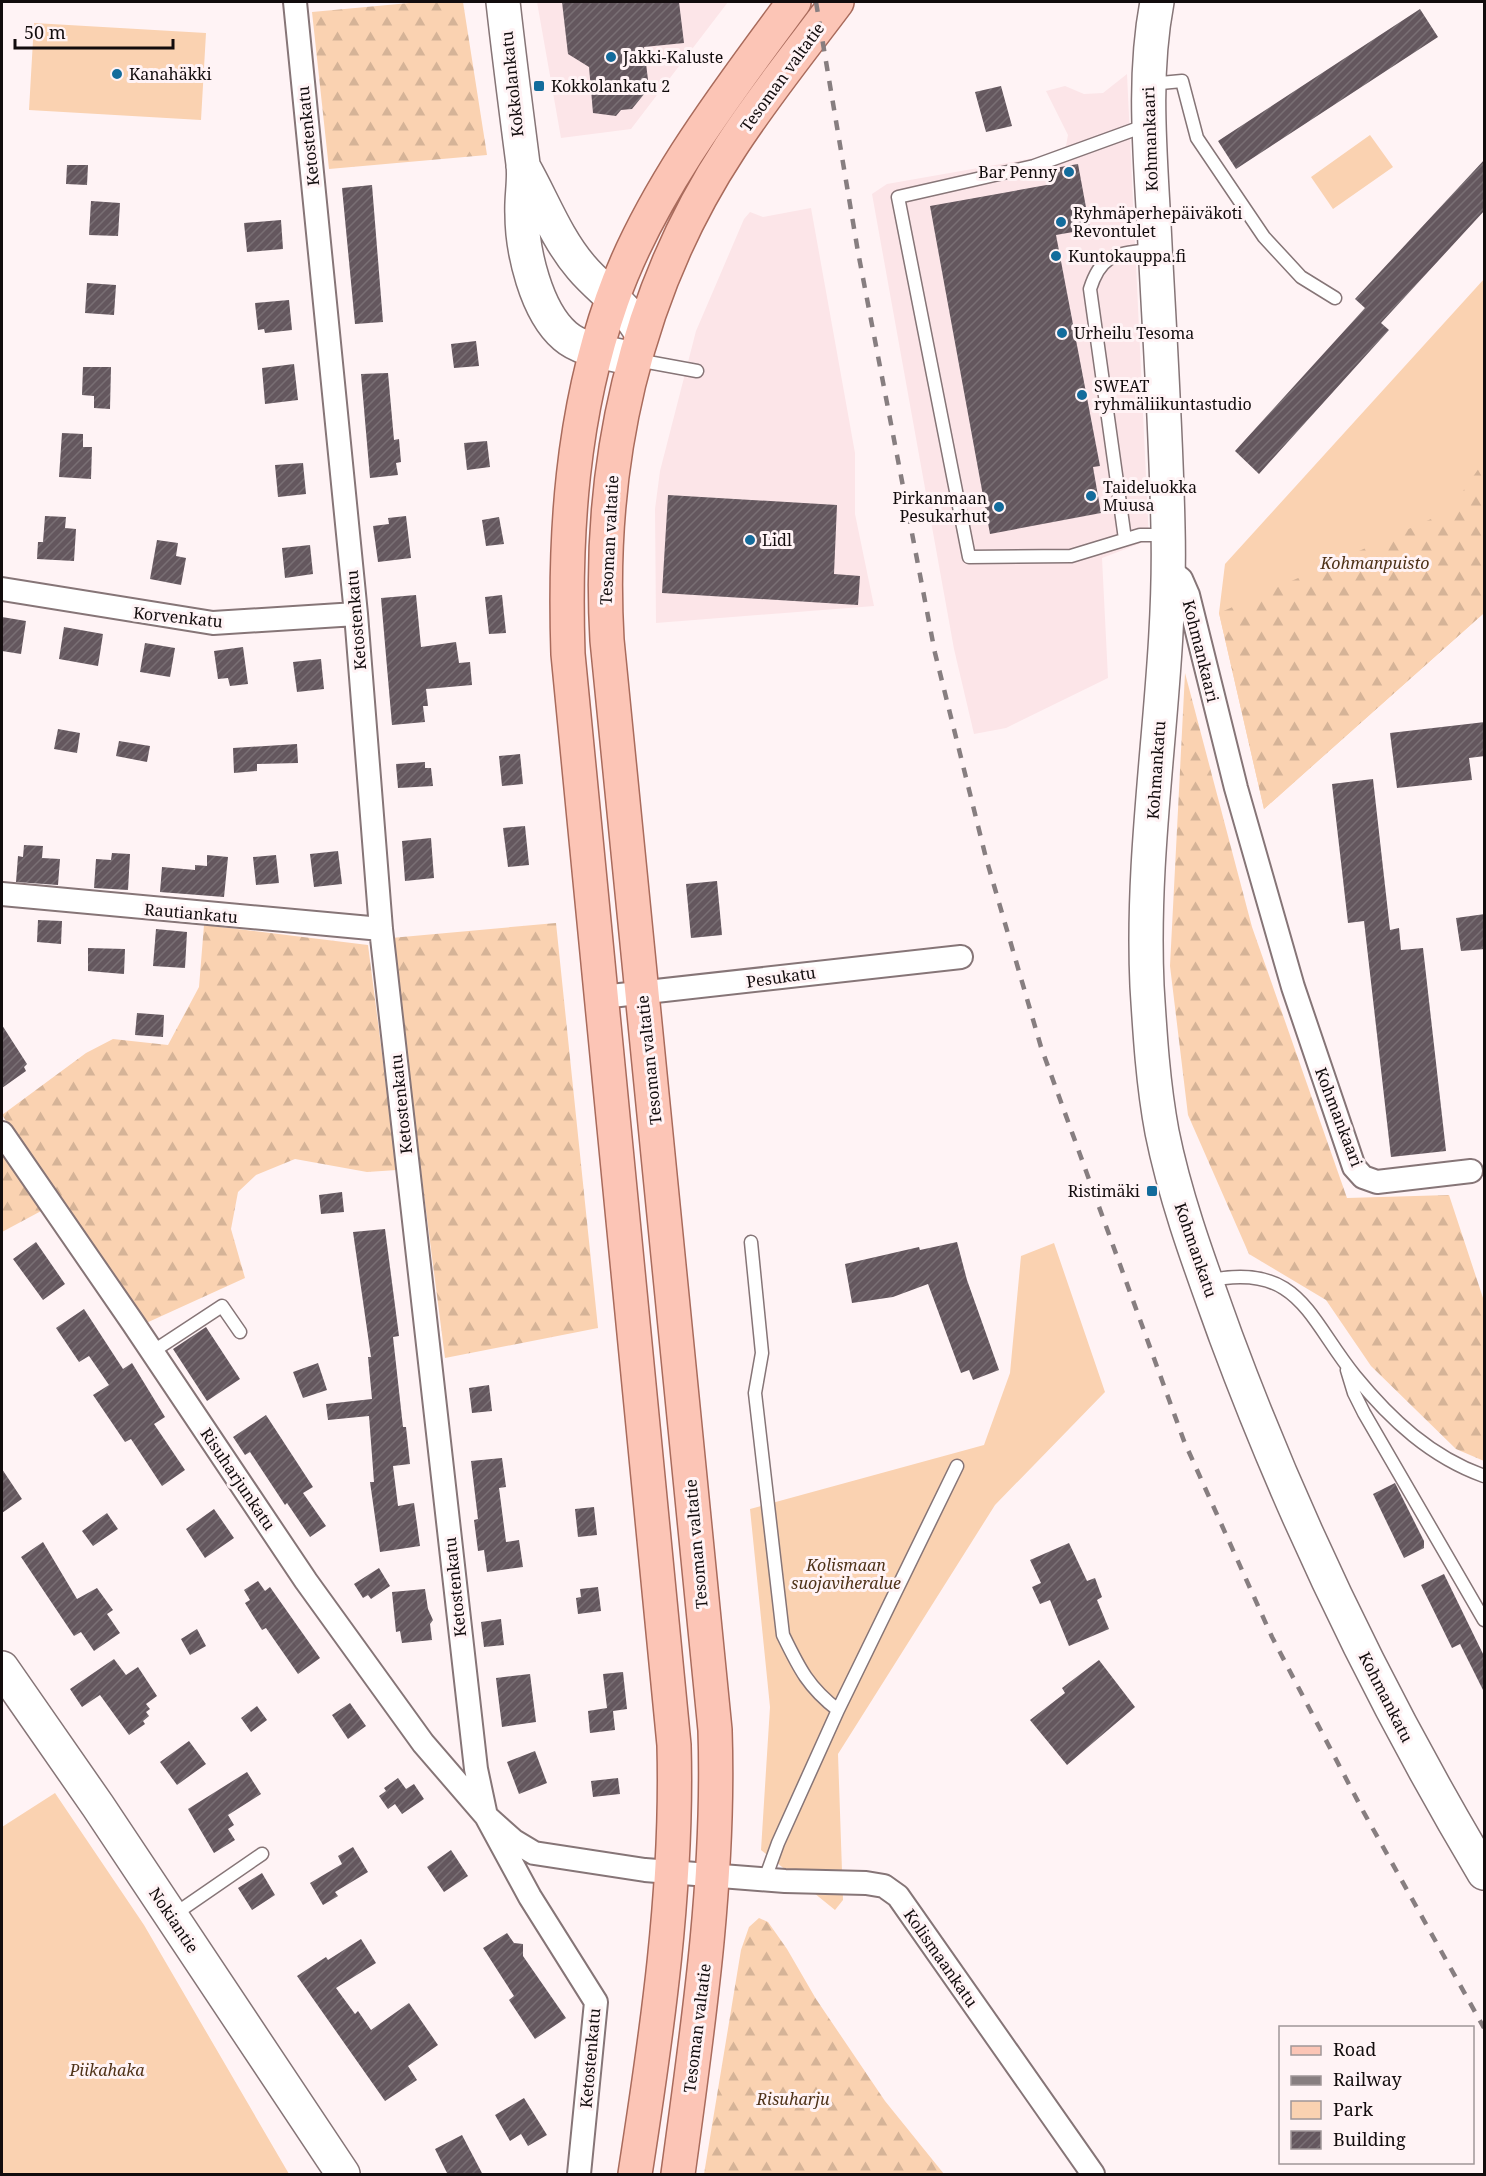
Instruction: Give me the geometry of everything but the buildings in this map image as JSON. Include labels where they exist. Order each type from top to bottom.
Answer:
[{"type":"main road","name":"Tesoman valtatie","points":[[635,2175],[661,1988],[672,1872],[675,1788],[672,1708],[568,654],[566,586],[571,483],[577,438],[597,350],[612,298],[660,198],[746,66],[794,2]]},
{"type":"main road","name":"Tesoman valtatie","points":[[678,2175],[702,1988],[712,1876],[716,1783],[715,1730],[605,603],[605,555],[611,480],[637,346],[691,214],[759,106],[837,2]]},
{"type":"street","name":"Ketostenkatu","points":[[295,2],[356,614],[381,929],[474,1748],[486,1816],[530,1897],[596,2002],[579,2175]]},
{"type":"street","name":"Kokkolankatu","points":[[503,2],[523,166],[524,251],[536,288],[549,315],[562,334],[574,342],[597,350],[637,346],[634,319],[571,254],[523,166]]},
{"type":"street","name":"Kohmankaari","points":[[1157,2],[1148,84],[1148,125],[1168,569],[1181,579],[1188,595],[1233,777],[1279,940],[1304,1025],[1354,1167],[1363,1176],[1377,1182],[1478,1170]]},
{"type":"street","name":"Kohmankatu","points":[[1168,569],[1146,921],[1147,982],[1156,1096],[1162,1134],[1175,1186],[1206,1281],[1260,1424],[1328,1579],[1420,1764],[1485,1872]]},
{"type":"street","name":"Korvenkatu","points":[[2,589],[213,623],[356,614]]},
{"type":"street","name":"Rautiankatu","points":[[2,894],[381,929]]},
{"type":"street","name":"Pesukatu","points":[[602,997],[961,957]]},
{"type":"street","name":"Risuharjunkatu","points":[[2,1133],[306,1581],[423,1743],[486,1816]]},
{"type":"street","name":"Nokiantie","points":[[2,1668],[343,2175]]},
{"type":"street","name":"Kolismaankatu","points":[[486,1816],[514,1841],[534,1853],[672,1872],[866,1883],[890,1889],[898,1896],[1093,2175]]},
{"type":"lane","points":[[1148,84],[1182,81],[1197,138],[1264,237],[1300,277],[1335,298]]},
{"type":"lane","points":[[1148,125],[1034,166],[897,197],[969,557],[1071,556],[1140,535],[1168,536]]},
{"type":"lane","points":[[1125,539],[1090,289],[1097,268],[1111,257],[1155,249]]},
{"type":"lane","points":[[637,346],[697,371]]},
{"type":"lane","points":[[751,1242],[762,1353],[755,1393],[783,1635],[798,1667],[816,1693],[838,1710]]},
{"type":"lane","points":[[1206,1281],[1235,1275],[1248,1276],[1278,1285],[1308,1309],[1326,1332],[1345,1363],[1390,1415],[1419,1443],[1449,1461],[1485,1476]]},
{"type":"lane","points":[[152,1352],[222,1306],[240,1332]]},
{"type":"lane","points":[[1345,1363],[1354,1393],[1364,1413],[1485,1620]]},
{"type":"lane","points":[[765,1879],[777,1843],[838,1710],[957,1466]]},
{"type":"lane","points":[[171,1917],[262,1854]]},
{"type":"shaded area","points":[[537,2],[728,2],[631,129],[561,138]]},
{"type":"shaded area","points":[[1127,74],[1149,540],[1102,558],[1108,678],[1006,728],[974,734],[954,649],[872,194],[887,184],[1052,155],[1066,146],[1068,135],[1046,91],[1065,86],[1084,94],[1103,93]]},
{"type":"shaded area","points":[[811,208],[855,453],[855,514],[874,606],[656,623],[655,509],[660,471],[696,331],[744,219],[750,212],[763,217]]},
{"type":"green space","points":[[420,2],[463,2],[487,155],[329,169],[312,12]]},
{"type":"green space","name":"Kanahäkki","points":[[34,23],[206,33],[201,120],[29,110]]},
{"type":"green space","points":[[1370,135],[1393,167],[1333,209],[1311,177]]},
{"type":"green space","name":"Kohmanpuisto","points":[[1484,279],[1484,613],[1264,809],[1219,613],[1225,564]]},
{"type":"green space","points":[[1484,461],[1484,613],[1264,809],[1219,613],[1449,511]]},
{"type":"green space","points":[[1185,673],[1252,927],[1347,1198],[1449,1195],[1484,1301],[1484,1461],[1456,1449],[1371,1366],[1326,1300],[1249,1254],[1188,1115],[1170,966]]},
{"type":"green space","points":[[556,923],[598,1328],[445,1358],[391,938]]},
{"type":"green space","points":[[204,925],[368,945],[397,1170],[367,1172],[295,1159],[256,1175],[238,1192],[231,1229],[245,1278],[144,1324],[2,1115],[86,1053],[113,1039],[168,1045],[199,987]]},
{"type":"green space","points":[[2,1148],[43,1210],[2,1232]]},
{"type":"green space","name":"Kolismaan suojaviheralue","points":[[1054,1243],[1105,1392],[995,1505],[838,1754],[843,1900],[835,1910],[761,1850],[770,1707],[750,1509],[984,1445],[1010,1373],[1021,1256]]},
{"type":"green space","name":"Piikahaka","points":[[55,1793],[144,1925],[289,2174],[2,2174],[2,1827]]},
{"type":"green space","name":"Risuharju","points":[[759,1918],[768,1922],[787,1949],[816,1999],[885,2101],[944,2174],[704,2174],[741,1950],[749,1927]]},
{"type":"railway","points":[[816,2],[858,252],[935,653],[986,858],[1041,1047],[1184,1441],[1272,1637],[1363,1811],[1484,2028]]},
{"type":"place","name":"Jakki-Kaluste","points":[[611,57]]},
{"type":"place","name":"Kanahäkki","points":[[117,74]]},
{"type":"place","name":"Kokkolankatu 2","points":[[539,86]]},
{"type":"place","name":"Bar Penny","points":[[1069,172]]},
{"type":"place","name":"Ryhmäperhepäiväkoti Revontulet","points":[[1061,222]]},
{"type":"place","name":"Kuntokauppa.fi","points":[[1056,256]]},
{"type":"place","name":"Urheilu Tesoma","points":[[1062,333]]},
{"type":"place","name":"SWEAT ryhmäliikuntastudio","points":[[1082,395]]},
{"type":"place","name":"Taideluokka Muusa","points":[[1091,496]]},
{"type":"place","name":"Pirkanmaan Pesukarhut","points":[[999,507]]},
{"type":"place","name":"Lidl","points":[[750,540]]},
{"type":"place","name":"Ristimäki","points":[[1152,1191]]}]
